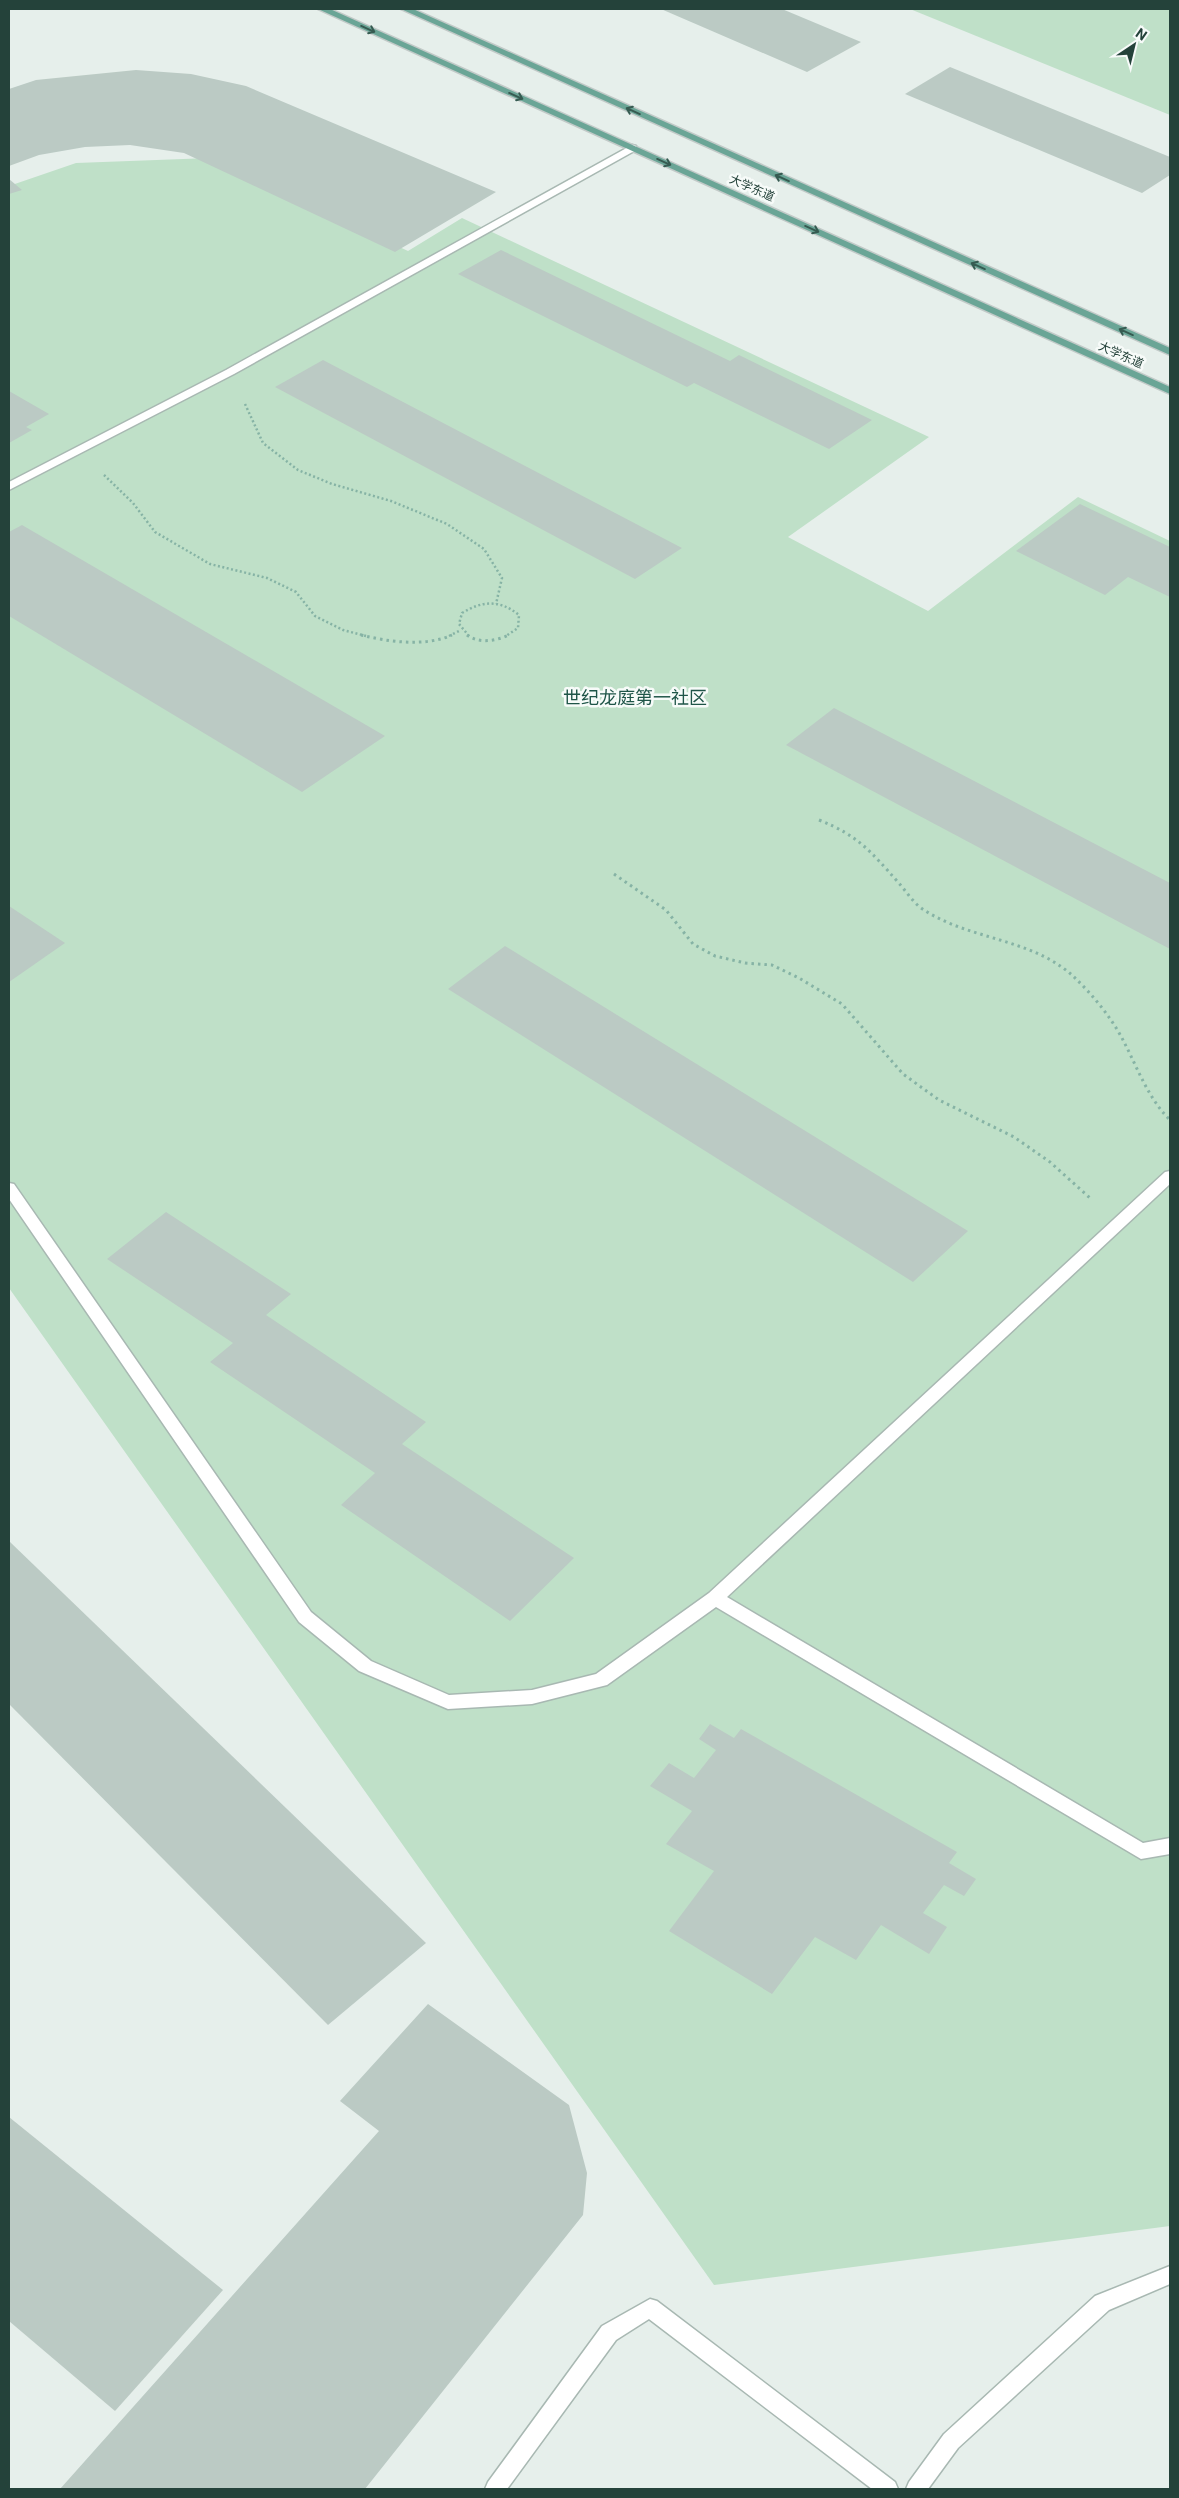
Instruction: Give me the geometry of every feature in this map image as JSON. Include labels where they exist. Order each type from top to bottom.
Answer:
[{"type":"main road","name":"大学东道","points":[[323,9],[1170,391]]},
{"type":"main road","name":"大学东道","points":[[406,9],[1170,352]]},
{"type":"street","points":[[9,487],[230,372],[632,148]]},
{"type":"street","points":[[9,1188],[305,1617],[366,1666],[448,1702],[532,1697],[600,1680],[716,1598],[1170,1176]]},
{"type":"street","points":[[716,1598],[1141,1851],[1170,1846]]},
{"type":"street","points":[[916,2489],[951,2440],[1102,2303],[1170,2275]]},
{"type":"street","points":[[495,2489],[609,2333],[650,2308],[888,2489]]},
{"type":"path","points":[[230,372],[263,443],[298,470],[332,484],[392,501],[439,521],[484,549],[502,578],[496,604]]},
{"type":"path","points":[[61,460],[101,472],[133,502],[155,532],[210,564],[267,578],[296,592],[315,616],[343,630],[386,641],[438,641],[461,630]]},
{"type":"path","points":[[477,604],[506,606],[518,616],[518,628],[513,634],[505,638],[485,641],[467,635],[461,630],[459,618],[462,613],[477,604]]},
{"type":"path","points":[[819,820],[846,831],[868,848],[922,909],[950,925],[1015,944],[1042,956],[1072,975],[1101,1007],[1117,1031],[1157,1108],[1170,1120]]},
{"type":"path","points":[[614,874],[666,910],[693,944],[715,956],[745,963],[772,965],[799,978],[842,1004],[902,1074],[939,1100],[1014,1137],[1036,1152],[1050,1162],[1119,1224]]},
{"type":"green space","points":[[910,9],[1170,9],[1170,115]]},
{"type":"green space","points":[[210,158],[408,251],[462,218],[929,437],[788,537],[928,611],[1078,497],[1170,541],[1170,2226],[714,2285],[9,1288],[9,186],[76,163]]},
{"type":"building","points":[[661,9],[782,9],[861,42],[807,72]]},
{"type":"building","points":[[950,67],[1170,157],[1170,175],[1142,193],[905,94]]},
{"type":"building","points":[[136,70],[191,74],[246,86],[496,192],[395,252],[184,153],[130,145],[85,147],[39,155],[9,166],[9,89],[36,80]]},
{"type":"building","points":[[9,179],[22,190],[9,194]]},
{"type":"building","points":[[501,250],[730,361],[739,355],[872,420],[829,449],[694,383],[687,387],[458,274]]},
{"type":"building","points":[[323,360],[682,548],[635,579],[275,387]]},
{"type":"building","points":[[9,391],[49,414],[26,427],[32,430],[9,443]]},
{"type":"building","points":[[1080,504],[1170,547],[1170,597],[1128,577],[1105,595],[1016,551]]},
{"type":"building","points":[[22,525],[385,736],[302,792],[9,616],[9,532]]},
{"type":"building","points":[[834,708],[1170,883],[1170,949],[786,745]]},
{"type":"building","points":[[9,906],[65,943],[9,982]]},
{"type":"building","points":[[505,946],[968,1231],[913,1282],[448,989]]},
{"type":"building","points":[[166,1212],[291,1294],[266,1315],[426,1422],[402,1444],[574,1558],[510,1621],[341,1505],[375,1473],[210,1362],[233,1343],[107,1259]]},
{"type":"building","points":[[9,1541],[426,1943],[328,2025],[9,1704]]},
{"type":"building","points":[[710,1724],[734,1738],[741,1729],[957,1852],[949,1863],[976,1879],[964,1896],[944,1885],[923,1913],[947,1927],[929,1954],[881,1925],[856,1960],[815,1937],[772,1994],[669,1931],[714,1871],[666,1844],[692,1811],[650,1786],[669,1763],[694,1778],[716,1750],[699,1739]]},
{"type":"building","points":[[428,2004],[569,2105],[587,2173],[583,2215],[365,2489],[60,2489],[379,2131],[340,2101]]},
{"type":"building","points":[[9,2117],[223,2290],[115,2411],[9,2321]]},
{"type":"district","name":"世纪龙庭第一社区","points":[[635,698]]}]
